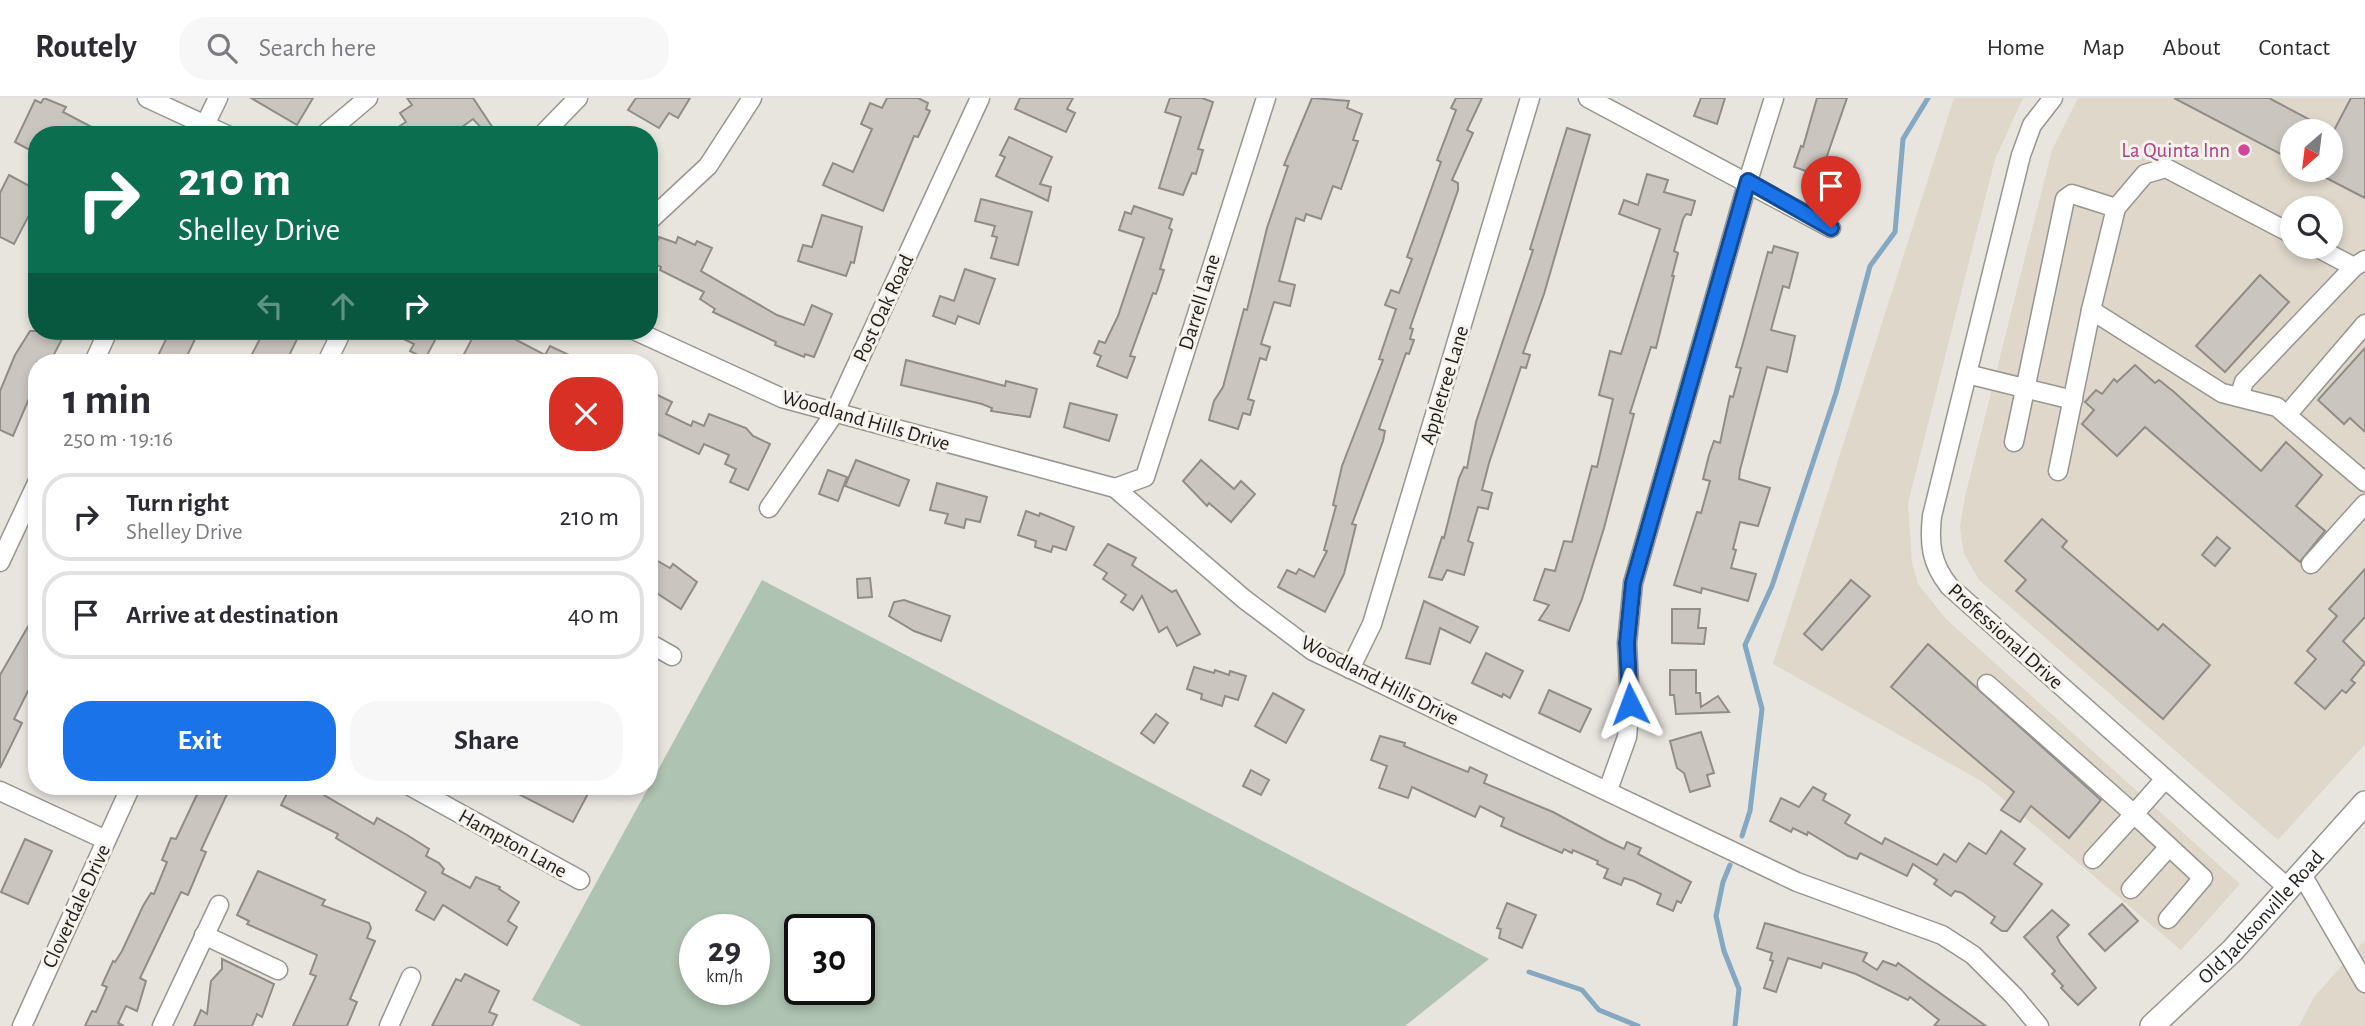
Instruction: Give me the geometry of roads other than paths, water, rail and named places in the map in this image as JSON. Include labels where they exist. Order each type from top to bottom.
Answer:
[{"type":"main road","name":"Old Jacksonville Road","points":[[2152,1026],[2200,983],[2365,803]]},
{"type":"street","points":[[147,98],[196,126]]},
{"type":"street","points":[[205,126],[218,98]]},
{"type":"street","points":[[335,126],[368,98]]},
{"type":"street","points":[[551,126],[579,98]]},
{"type":"street","points":[[658,213],[708,166],[752,98]]},
{"type":"street","name":"Post Oak Road","points":[[769,508],[834,414],[980,98]]},
{"type":"street","name":"Darrell Lane","points":[[1115,488],[1144,477],[1266,98]]},
{"type":"street","name":"Appletree Lane","points":[[1350,669],[1372,624],[1530,98]]},
{"type":"street","points":[[1588,98],[1748,181],[1831,228]]},
{"type":"street","points":[[1608,790],[1627,737],[1630,704],[1627,643],[1633,583],[1774,98]]},
{"type":"street","name":"Professional Drive","points":[[2053,98],[2032,125],[2021,155],[1932,516],[1931,554],[1937,571],[1949,586],[2165,779],[2294,881],[2365,983]]},
{"type":"street","points":[[2059,471],[2091,310],[2116,208],[2145,174],[2166,168],[2280,228]]},
{"type":"street","points":[[2014,442],[2065,199],[2072,194],[2116,208]]},
{"type":"street","points":[[2239,397],[2244,382],[2362,263],[2343,256]]},
{"type":"street","points":[[2091,310],[2222,393],[2277,407],[2365,482]]},
{"type":"street","points":[[2287,415],[2365,324]]},
{"type":"street","name":"Woodland Hills Drive","points":[[656,340],[782,398],[1115,488],[1279,626],[1313,651],[1797,882],[1942,935],[1973,955],[2014,996],[2039,1026]]},
{"type":"street","points":[[1968,374],[2073,400]]},
{"type":"street","points":[[0,562],[28,502]]},
{"type":"street","points":[[2311,565],[2365,504]]},
{"type":"street","points":[[658,648],[672,656]]},
{"type":"street","points":[[1987,684],[2203,878],[2168,919]]},
{"type":"street","points":[[2093,859],[2165,779]]},
{"type":"street","points":[[0,791],[106,840]]},
{"type":"street","name":"Cloverdale Drive","points":[[22,1026],[127,795]]},
{"type":"street","name":"Hampton Lane","points":[[426,795],[580,880]]},
{"type":"street","points":[[2131,889],[2168,848]]},
{"type":"street","points":[[162,1026],[219,905]]},
{"type":"street","points":[[204,935],[278,970]]},
{"type":"street","points":[[389,1026],[411,977]]},
{"type":"waterway","points":[[1742,836],[1750,811],[1762,709],[1745,645],[1772,586],[1836,393],[1870,266],[1895,232],[1903,139],[1928,98]]},
{"type":"waterway","points":[[1730,865],[1723,882],[1716,916],[1724,951],[1739,989],[1735,1026]]},
{"type":"waterway","points":[[1529,972],[1582,990],[1599,1010],[1638,1026]]},
{"type":"place","name":"La Quinta Inn","points":[[2244,150]]}]
